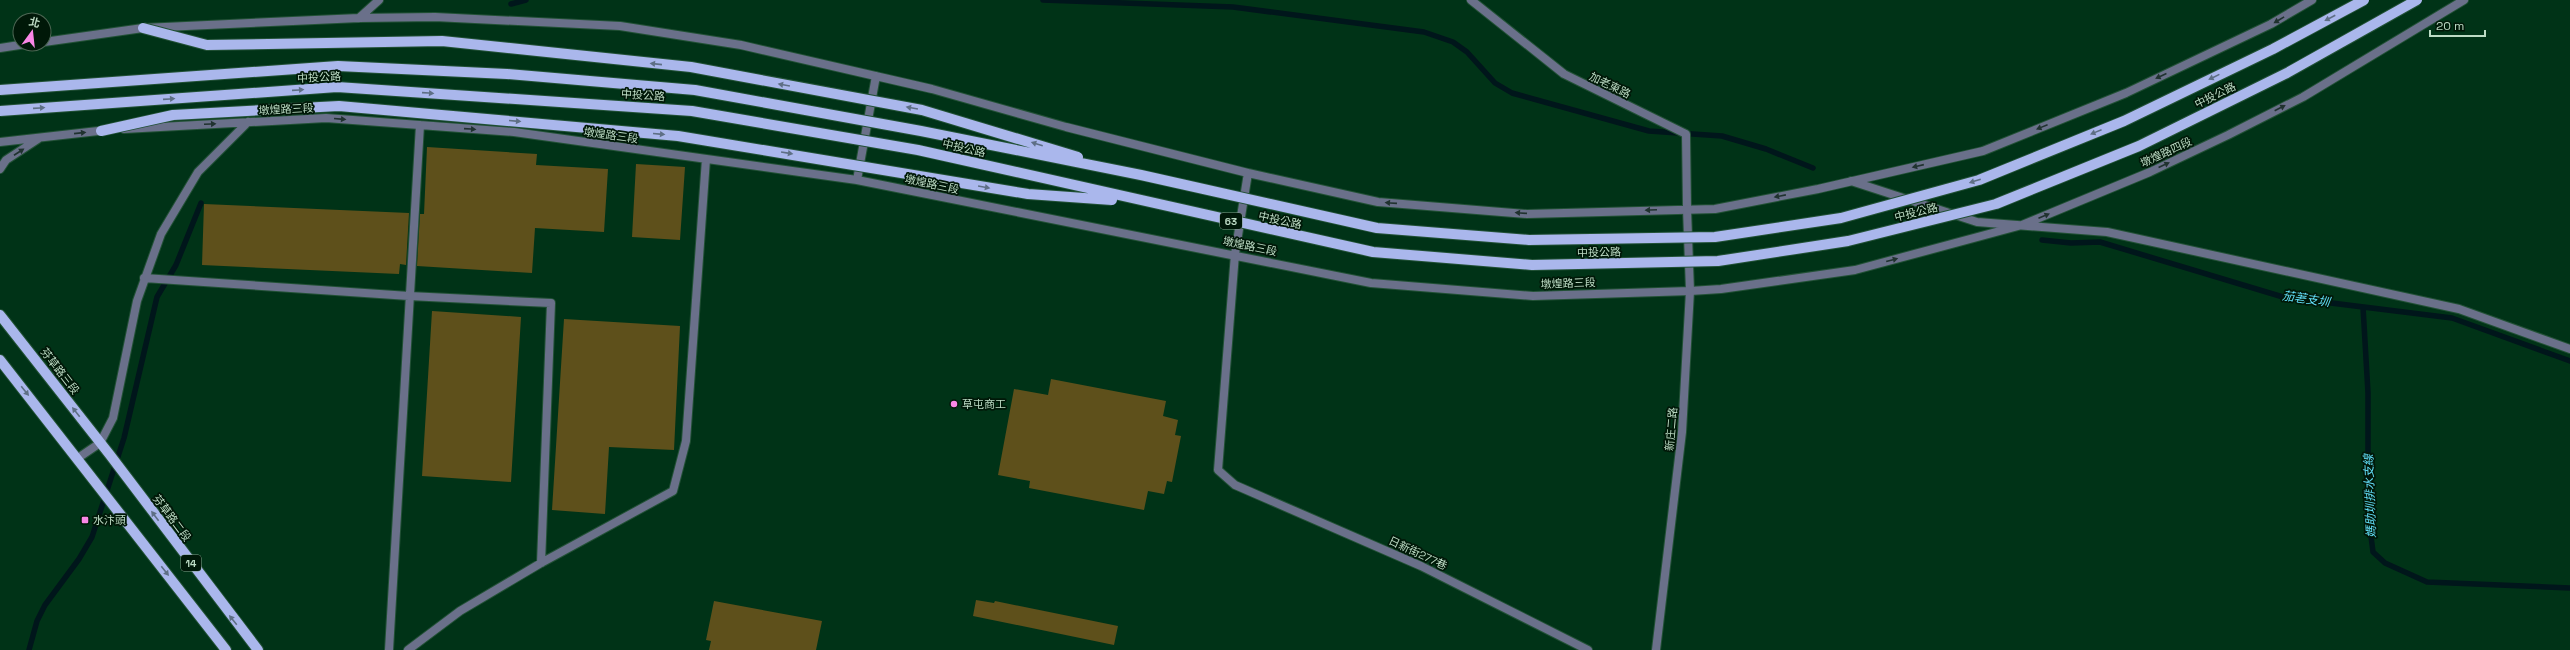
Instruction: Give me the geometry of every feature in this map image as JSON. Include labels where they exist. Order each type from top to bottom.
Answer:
[{"type":"main road","name":"中投公路","points":[[0,90],[338,66],[507,74],[695,90],[921,131],[1141,175],[1377,228],[1529,240],[1715,237],[1841,218],[1979,180],[2124,121],[2273,48],[2364,0]]},
{"type":"main road","name":"中投公路","points":[[0,111],[337,87],[692,111],[918,150],[1143,202],[1373,252],[1532,265],[1718,261],[1848,241],[1996,204],[2139,146],[2287,73],[2417,0]]},
{"type":"main road","points":[[143,28],[207,45],[442,41],[691,67],[922,110],[1141,175]]},
{"type":"main road","points":[[101,131],[173,115],[339,106],[678,136],[1028,194],[1143,202]]},
{"type":"main road","name":"芬草路三段","points":[[0,315],[100,442]]},
{"type":"main road","name":"14","points":[[0,360],[116,506],[226,650]]},
{"type":"main road","name":"芬草路二段","points":[[100,442],[258,650]]},
{"type":"street","points":[[358,18],[379,0]]},
{"type":"street","name":"加老東路","points":[[1471,0],[1564,74],[1686,134],[1687,209]]},
{"type":"street","points":[[52,41],[143,28],[358,18],[435,17],[620,26],[741,45],[932,89],[1066,128],[1248,173],[1378,202],[1527,214],[1715,209],[1818,189],[1983,151],[2126,93],[2271,24],[2312,0]]},
{"type":"street","name":"墩煌路四段","points":[[1855,270],[2022,225],[2150,172],[2228,135],[2303,96],[2464,0]]},
{"type":"street","points":[[0,48],[12,46]]},
{"type":"street","points":[[857,180],[876,76]]},
{"type":"street","name":"墩煌路三段","points":[[0,142],[101,131],[326,118],[514,132],[857,180],[1235,254],[1371,283],[1533,296],[1721,289],[1855,270]]},
{"type":"street","points":[[78,458],[100,442],[114,418],[137,301],[161,234],[198,172],[248,122]]},
{"type":"street","points":[[389,650],[420,125]]},
{"type":"street","points":[[0,168],[6,160],[40,138]]},
{"type":"street","points":[[408,650],[460,611],[541,563],[673,491],[686,441],[706,159]]},
{"type":"street","points":[[1235,254],[1248,173]]},
{"type":"street","points":[[1850,181],[1978,222],[2107,232],[2460,309],[2570,349]]},
{"type":"street","name":"新庄二路","points":[[1656,650],[1682,432],[1690,291],[1687,209]]},
{"type":"street","name":"日新街277巷","points":[[1235,254],[1218,470],[1235,485],[1421,566],[1588,650]]},
{"type":"street","points":[[144,278],[409,296],[551,303],[541,563]]},
{"type":"building","points":[[427,147],[537,154],[536,165],[608,169],[604,232],[535,228],[532,273],[417,266],[420,214],[424,214]]},
{"type":"building","points":[[636,164],[685,167],[680,240],[632,237]]},
{"type":"building","points":[[204,204],[409,213],[406,265],[400,264],[399,274],[202,265]]},
{"type":"building","points":[[432,311],[521,317],[511,482],[422,476]]},
{"type":"building","points":[[564,319],[680,326],[674,450],[609,447],[605,514],[552,510]]},
{"type":"building","points":[[1051,379],[1166,401],[1163,416],[1178,420],[1175,435],[1181,436],[1172,482],[1167,481],[1164,494],[1148,491],[1144,510],[1029,488],[1030,481],[998,475],[1014,389],[1048,395]]},
{"type":"building","points":[[976,600],[994,603],[995,601],[1118,626],[1114,645],[973,616]]},
{"type":"building","points":[[714,601],[822,621],[816,650],[709,650],[711,641],[706,640]]},
{"type":"waterway","points":[[511,4],[526,0]]},
{"type":"waterway","points":[[1043,0],[1233,7],[1424,32],[1453,42],[1467,52],[1495,83],[1512,93],[1649,131],[1722,136],[1766,149],[1813,168]]},
{"type":"waterway","points":[[29,650],[37,621],[45,605],[79,559],[92,537],[124,438],[157,297],[176,265],[201,203]]},
{"type":"waterway","name":"茄荖支圳","points":[[2042,240],[2071,243],[2100,242],[2283,297],[2452,318],[2570,361]]},
{"type":"waterway","name":"媽助圳排水支線","points":[[2363,307],[2368,393],[2368,513],[2373,552],[2385,563],[2427,582],[2570,588]]},
{"type":"place","name":"草屯商工","points":[[954,404]]},
{"type":"place","name":"水汴頭","points":[[85,520]]}]
